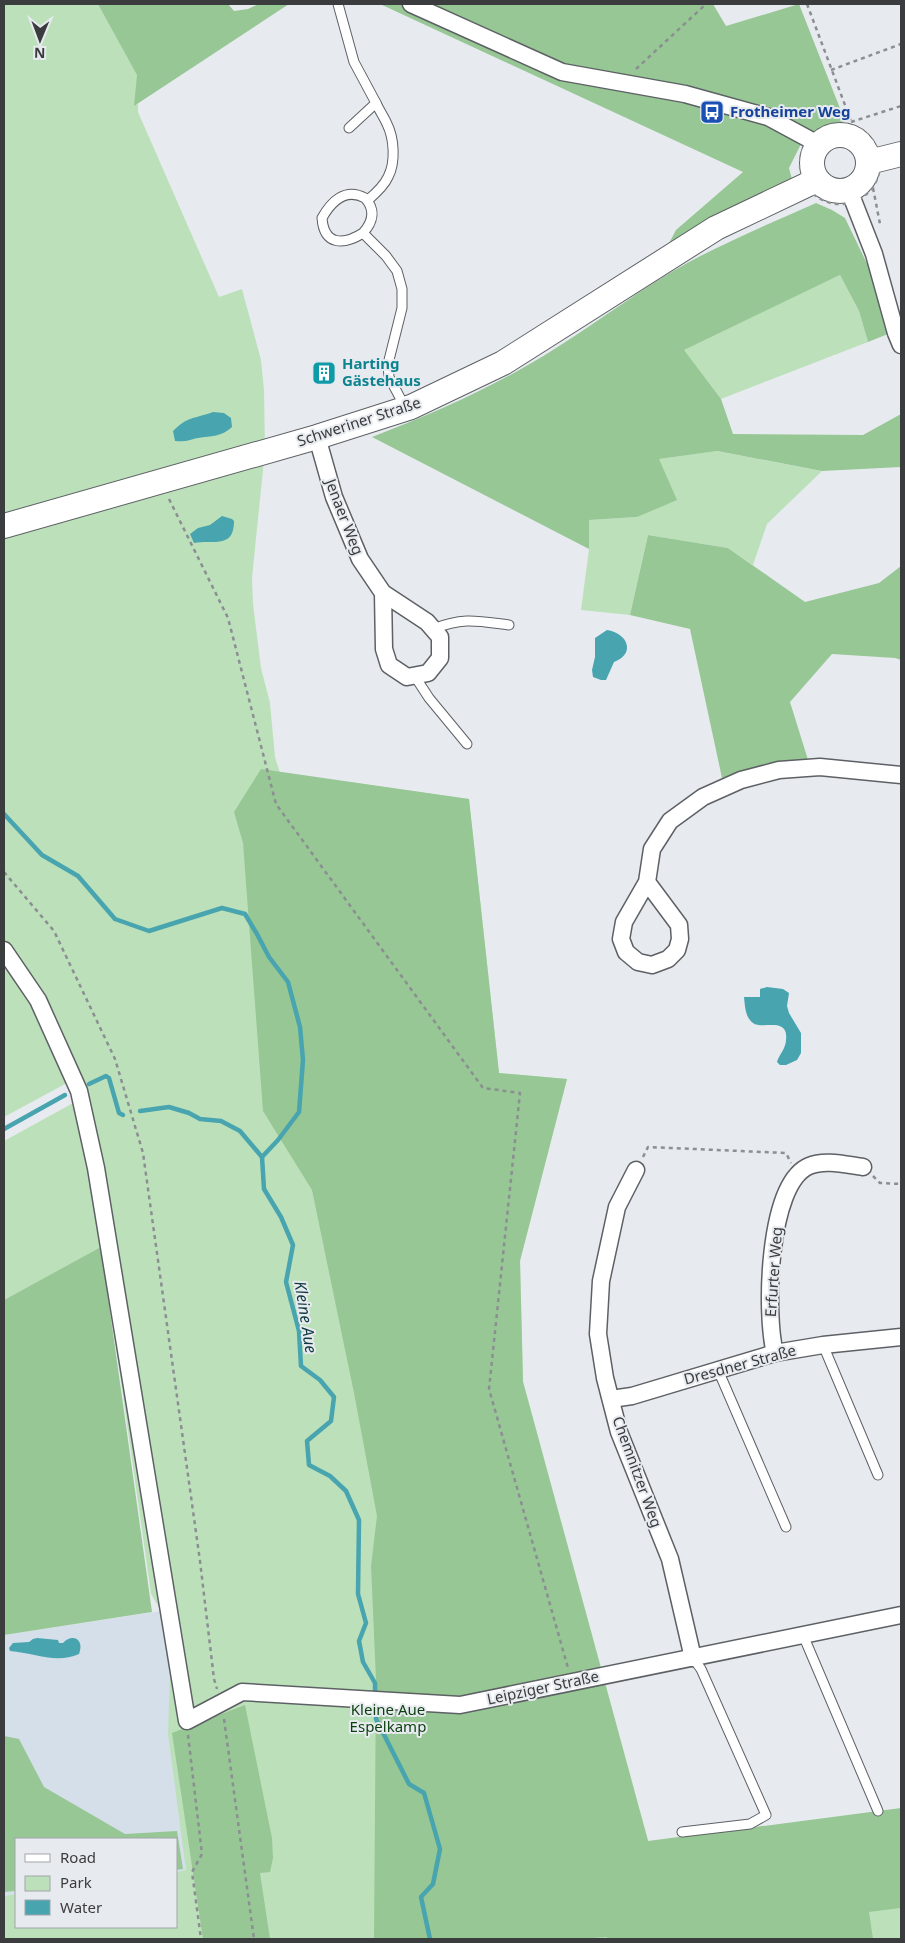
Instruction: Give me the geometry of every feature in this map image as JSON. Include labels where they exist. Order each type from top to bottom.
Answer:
[{"type":"street","points":[[411,4],[562,72],[685,94],[768,117],[814,141],[831,136],[844,135],[857,141],[866,150],[884,159],[868,172],[852,196]]},
{"type":"street","points":[[814,141],[812,183],[852,196]]},
{"type":"street","name":"Schweriner Straße","points":[[4,526],[317,437],[406,409],[503,363],[716,228],[812,183]]},
{"type":"street","points":[[852,196],[874,254],[901,345]]},
{"type":"street","name":"Jenaer Weg","points":[[317,437],[334,497],[360,559],[383,593],[427,622],[433,629]]},
{"type":"street","points":[[383,593],[384,649],[389,666],[407,677],[428,672],[440,658],[440,637],[433,629]]},
{"type":"street","points":[[647,882],[679,925],[680,939],[677,950],[668,959],[652,965],[638,962],[626,952],[621,939],[624,922],[647,882],[652,849],[670,821],[703,797],[740,780],[779,770],[820,767],[901,775]]},
{"type":"street","points":[[4,950],[38,1000],[79,1091],[96,1168],[187,1721]]},
{"type":"street","points":[[798,1174],[808,1166],[820,1163],[863,1167]]},
{"type":"street","name":"Chemnitzer Weg","points":[[636,1170],[617,1207],[601,1281],[598,1334],[605,1378],[619,1432],[670,1559],[693,1658]]},
{"type":"street","name":"Erfurter Weg","points":[[776,1353],[770,1328],[770,1284],[776,1225],[787,1189],[798,1174]]},
{"type":"street","name":"Dresdner Straße","points":[[611,1400],[632,1396],[776,1353],[823,1345],[901,1337]]},
{"type":"street","name":"Leipziger Straße","points":[[187,1721],[242,1692],[460,1705],[901,1615]]},
{"type":"lane","points":[[338,4],[354,62],[387,124],[391,137],[392,166],[388,177],[368,200]]},
{"type":"lane","points":[[349,128],[376,103]]},
{"type":"lane","points":[[344,195],[359,195],[368,200],[373,216],[370,226],[363,233],[348,241],[332,239],[326,234],[322,218],[332,203],[344,195]]},
{"type":"lane","points":[[363,233],[386,256],[397,271],[402,288],[402,308],[388,364],[389,377],[406,409]]},
{"type":"lane","points":[[433,629],[448,623],[465,620],[509,625]]},
{"type":"lane","points":[[414,675],[429,698],[467,744]]},
{"type":"lane","points":[[823,1345],[878,1475]]},
{"type":"lane","points":[[718,1370],[786,1527]]},
{"type":"lane","points":[[803,1635],[878,1810]]},
{"type":"lane","points":[[682,1832],[750,1824],[766,1815],[701,1668],[693,1658]]},
{"type":"path","points":[[620,83],[706,4]]},
{"type":"path","points":[[807,4],[850,122],[865,131],[876,144],[884,159],[876,184],[872,190],[832,205],[818,199],[812,183],[802,177],[799,161],[804,144],[814,141],[816,131],[832,124],[850,122],[901,106]]},
{"type":"path","points":[[831,70],[901,44]]},
{"type":"path","points":[[161,482],[228,618],[276,804],[483,1088],[520,1092],[489,1390],[571,1682]]},
{"type":"path","points":[[4,872],[54,932],[115,1059],[143,1153],[200,1561],[214,1679],[222,1703],[254,1939]]},
{"type":"path","points":[[636,1170],[648,1147],[786,1154],[798,1174]]},
{"type":"path","points":[[863,1167],[880,1183],[901,1184]]},
{"type":"path","points":[[187,1721],[202,1854],[192,1872],[201,1939]]},
{"type":"shaded area","points":[[161,1611],[170,1675],[186,1870],[178,1872],[178,1838],[15,1838],[15,1894],[4,1896],[4,1635]]},
{"type":"green space","name":"Kleine Aue Espelkamp","points":[[4,4],[114,4],[137,75],[138,112],[219,297],[242,289],[261,360],[264,390],[265,450],[252,578],[253,604],[261,668],[270,703],[275,757],[287,795],[348,782],[469,799],[499,1073],[567,1079],[520,1260],[523,1381],[673,1932],[901,1908],[901,1939],[4,1939],[4,1896],[15,1894],[15,1928],[178,1928],[178,1872],[186,1870],[168,1734],[170,1676],[161,1611],[151,1594],[102,1247],[4,1300],[4,1141],[73,1103],[67,1083],[4,1117]]},
{"type":"green space","points":[[98,4],[228,4],[234,11],[248,9],[259,4],[289,4],[134,106],[137,75]]},
{"type":"green space","points":[[380,4],[713,4],[726,26],[799,4],[845,121],[803,140],[789,168],[793,183],[667,247],[676,230],[743,172]]},
{"type":"green space","points":[[816,203],[845,218],[872,274],[888,334],[868,342],[859,311],[840,275],[684,350],[721,399],[733,434],[863,435],[901,414],[901,467],[822,471],[717,451],[659,459],[677,500],[637,517],[589,520],[589,549],[372,437],[443,408],[512,374],[556,348],[655,282],[689,262]]},
{"type":"green space","points":[[840,275],[859,311],[868,342],[721,399],[683,350]]},
{"type":"green space","points":[[716,451],[822,471],[767,524],[753,565],[728,548],[648,535],[630,615],[581,610],[589,549],[589,520],[637,517],[658,459]]},
{"type":"green space","points":[[648,535],[728,548],[805,602],[879,583],[901,566],[901,660],[832,654],[790,702],[809,763],[722,778],[690,629],[630,615]]},
{"type":"green space","points":[[261,769],[469,799],[499,1073],[567,1079],[520,1261],[523,1382],[648,1841],[901,1808],[901,1908],[869,1912],[873,1939],[607,1939],[607,1937],[579,1939],[374,1939],[376,1680],[371,1566],[377,1516],[312,1190],[263,1111],[243,843],[234,812]]},
{"type":"green space","points":[[101,1247],[152,1612],[4,1635],[4,1300]]},
{"type":"green space","points":[[245,1705],[272,1838],[273,1858],[270,1872],[260,1873],[270,1939],[203,1939],[172,1733]]},
{"type":"green space","points":[[4,1736],[19,1739],[44,1787],[125,1834],[177,1831],[183,1869],[178,1870],[178,1838],[15,1838],[15,1891],[4,1892]]},
{"type":"water","points":[[213,412],[224,413],[231,418],[232,427],[216,436],[175,441],[173,431],[178,426],[192,418]]},
{"type":"water","points":[[222,516],[234,521],[233,530],[226,540],[194,543],[190,534],[198,528],[210,525]]},
{"type":"water","points":[[607,630],[620,635],[627,644],[627,649],[621,658],[614,662],[606,680],[601,680],[593,677],[592,670],[595,657],[595,638]]},
{"type":"water","points":[[767,987],[783,989],[789,993],[787,1006],[789,1013],[801,1033],[801,1053],[797,1060],[786,1065],[780,1065],[777,1062],[786,1043],[786,1033],[783,1028],[774,1025],[757,1025],[748,1018],[746,1011],[744,997],[760,997],[760,989]]},
{"type":"water","points":[[37,1638],[58,1640],[59,1643],[63,1643],[70,1638],[77,1639],[80,1645],[79,1654],[70,1657],[53,1658],[10,1651],[9,1648],[13,1643],[29,1642]]},
{"type":"waterway","name":"Kleine Aue","points":[[4,814],[42,855],[78,876],[115,919],[149,931],[222,908],[245,914],[269,957],[288,982],[300,1027],[303,1060],[299,1112],[278,1140],[262,1157],[264,1189],[281,1217],[293,1245],[286,1282],[299,1331],[301,1366],[320,1380],[334,1397],[331,1421],[307,1441],[309,1465],[330,1476],[346,1491],[359,1520],[358,1594],[366,1623],[359,1641],[363,1662],[375,1683],[375,1696]]},
{"type":"waterway","points":[[89,1084],[106,1076],[109,1078],[119,1113],[123,1115]]},
{"type":"waterway","points":[[4,1129],[65,1095]]},
{"type":"waterway","points":[[140,1111],[169,1107],[189,1113],[200,1119],[221,1121],[240,1131],[262,1157]]},
{"type":"waterway","name":"Kleine Aue","points":[[376,1704],[376,1719],[409,1784],[424,1793],[440,1849],[433,1884],[421,1897],[430,1939]]},
{"type":"place","name":"Frotheimer Weg","points":[[712,112]]},
{"type":"place","name":"Harting Gästehaus","points":[[324,373]]}]
